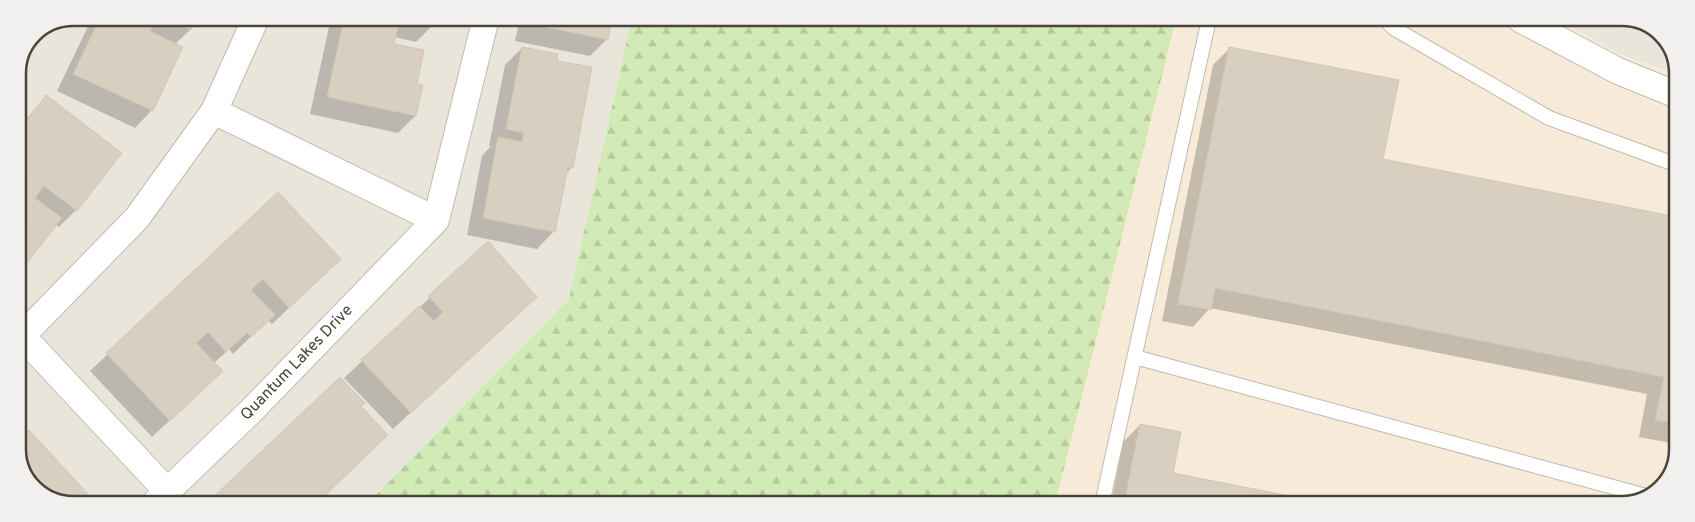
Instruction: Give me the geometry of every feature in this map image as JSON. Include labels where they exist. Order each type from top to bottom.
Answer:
[{"type":"street","points":[[26,332],[136,218],[214,111],[252,26]]},
{"type":"street","points":[[214,111],[436,220],[484,26]]},
{"type":"street","points":[[1533,26],[1618,71],[1669,92]]},
{"type":"street","name":"Quantum Lakes Drive","points":[[162,496],[251,411],[436,220]]},
{"type":"street","points":[[26,345],[160,496]]},
{"type":"lane","points":[[1104,496],[1207,26]]},
{"type":"lane","points":[[1392,26],[1549,118],[1669,162]]},
{"type":"lane","points":[[1135,357],[1636,493]]},
{"type":"shaded area","points":[[73,26],[630,26],[569,299],[375,496],[73,496],[52,491],[42,484],[31,470],[26,452],[26,73],[30,55],[34,47],[47,34],[64,27]]},
{"type":"shaded area","points":[[1174,26],[1570,26],[1621,55],[1669,71],[1669,449],[1667,461],[1661,475],[1643,491],[1622,496],[1057,496]]},
{"type":"shaded area","points":[[1570,26],[1622,26],[1640,30],[1648,34],[1659,45],[1665,55],[1669,71],[1621,55]]},
{"type":"green space","points":[[630,26],[1174,26],[1057,496],[375,496],[569,299]]},
{"type":"building","points":[[96,26],[152,26],[150,31],[183,47],[153,111],[73,74]]},
{"type":"building","points":[[182,26],[193,26],[191,30]]},
{"type":"building","points":[[342,26],[398,26],[394,44],[424,50],[417,84],[423,85],[416,116],[327,97]]},
{"type":"building","points":[[542,26],[611,26],[608,40]]},
{"type":"building","points":[[522,47],[558,54],[557,61],[592,67],[573,168],[568,167],[555,232],[483,218],[498,137],[522,142],[524,133],[506,129]]},
{"type":"building","points":[[1229,47],[1399,80],[1383,159],[1669,215],[1669,423],[1655,420],[1664,377],[1215,288],[1211,310],[1178,304]]},
{"type":"building","points":[[46,95],[122,153],[77,211],[44,186],[35,198],[62,218],[26,264],[26,121]]},
{"type":"building","points":[[278,192],[341,259],[289,308],[263,279],[251,290],[275,315],[251,337],[247,333],[226,352],[208,332],[196,343],[223,371],[170,421],[106,353]]},
{"type":"building","points":[[488,241],[537,297],[411,413],[361,360],[419,306],[434,321],[443,312],[428,296]]},
{"type":"building","points":[[340,377],[365,403],[361,406],[388,435],[324,496],[214,496]]},
{"type":"building","points":[[1140,424],[1181,432],[1173,473],[1289,496],[1126,496]]},
{"type":"building","points":[[29,430],[88,496],[61,494],[52,491],[42,484],[31,470],[27,458],[26,433]]}]
